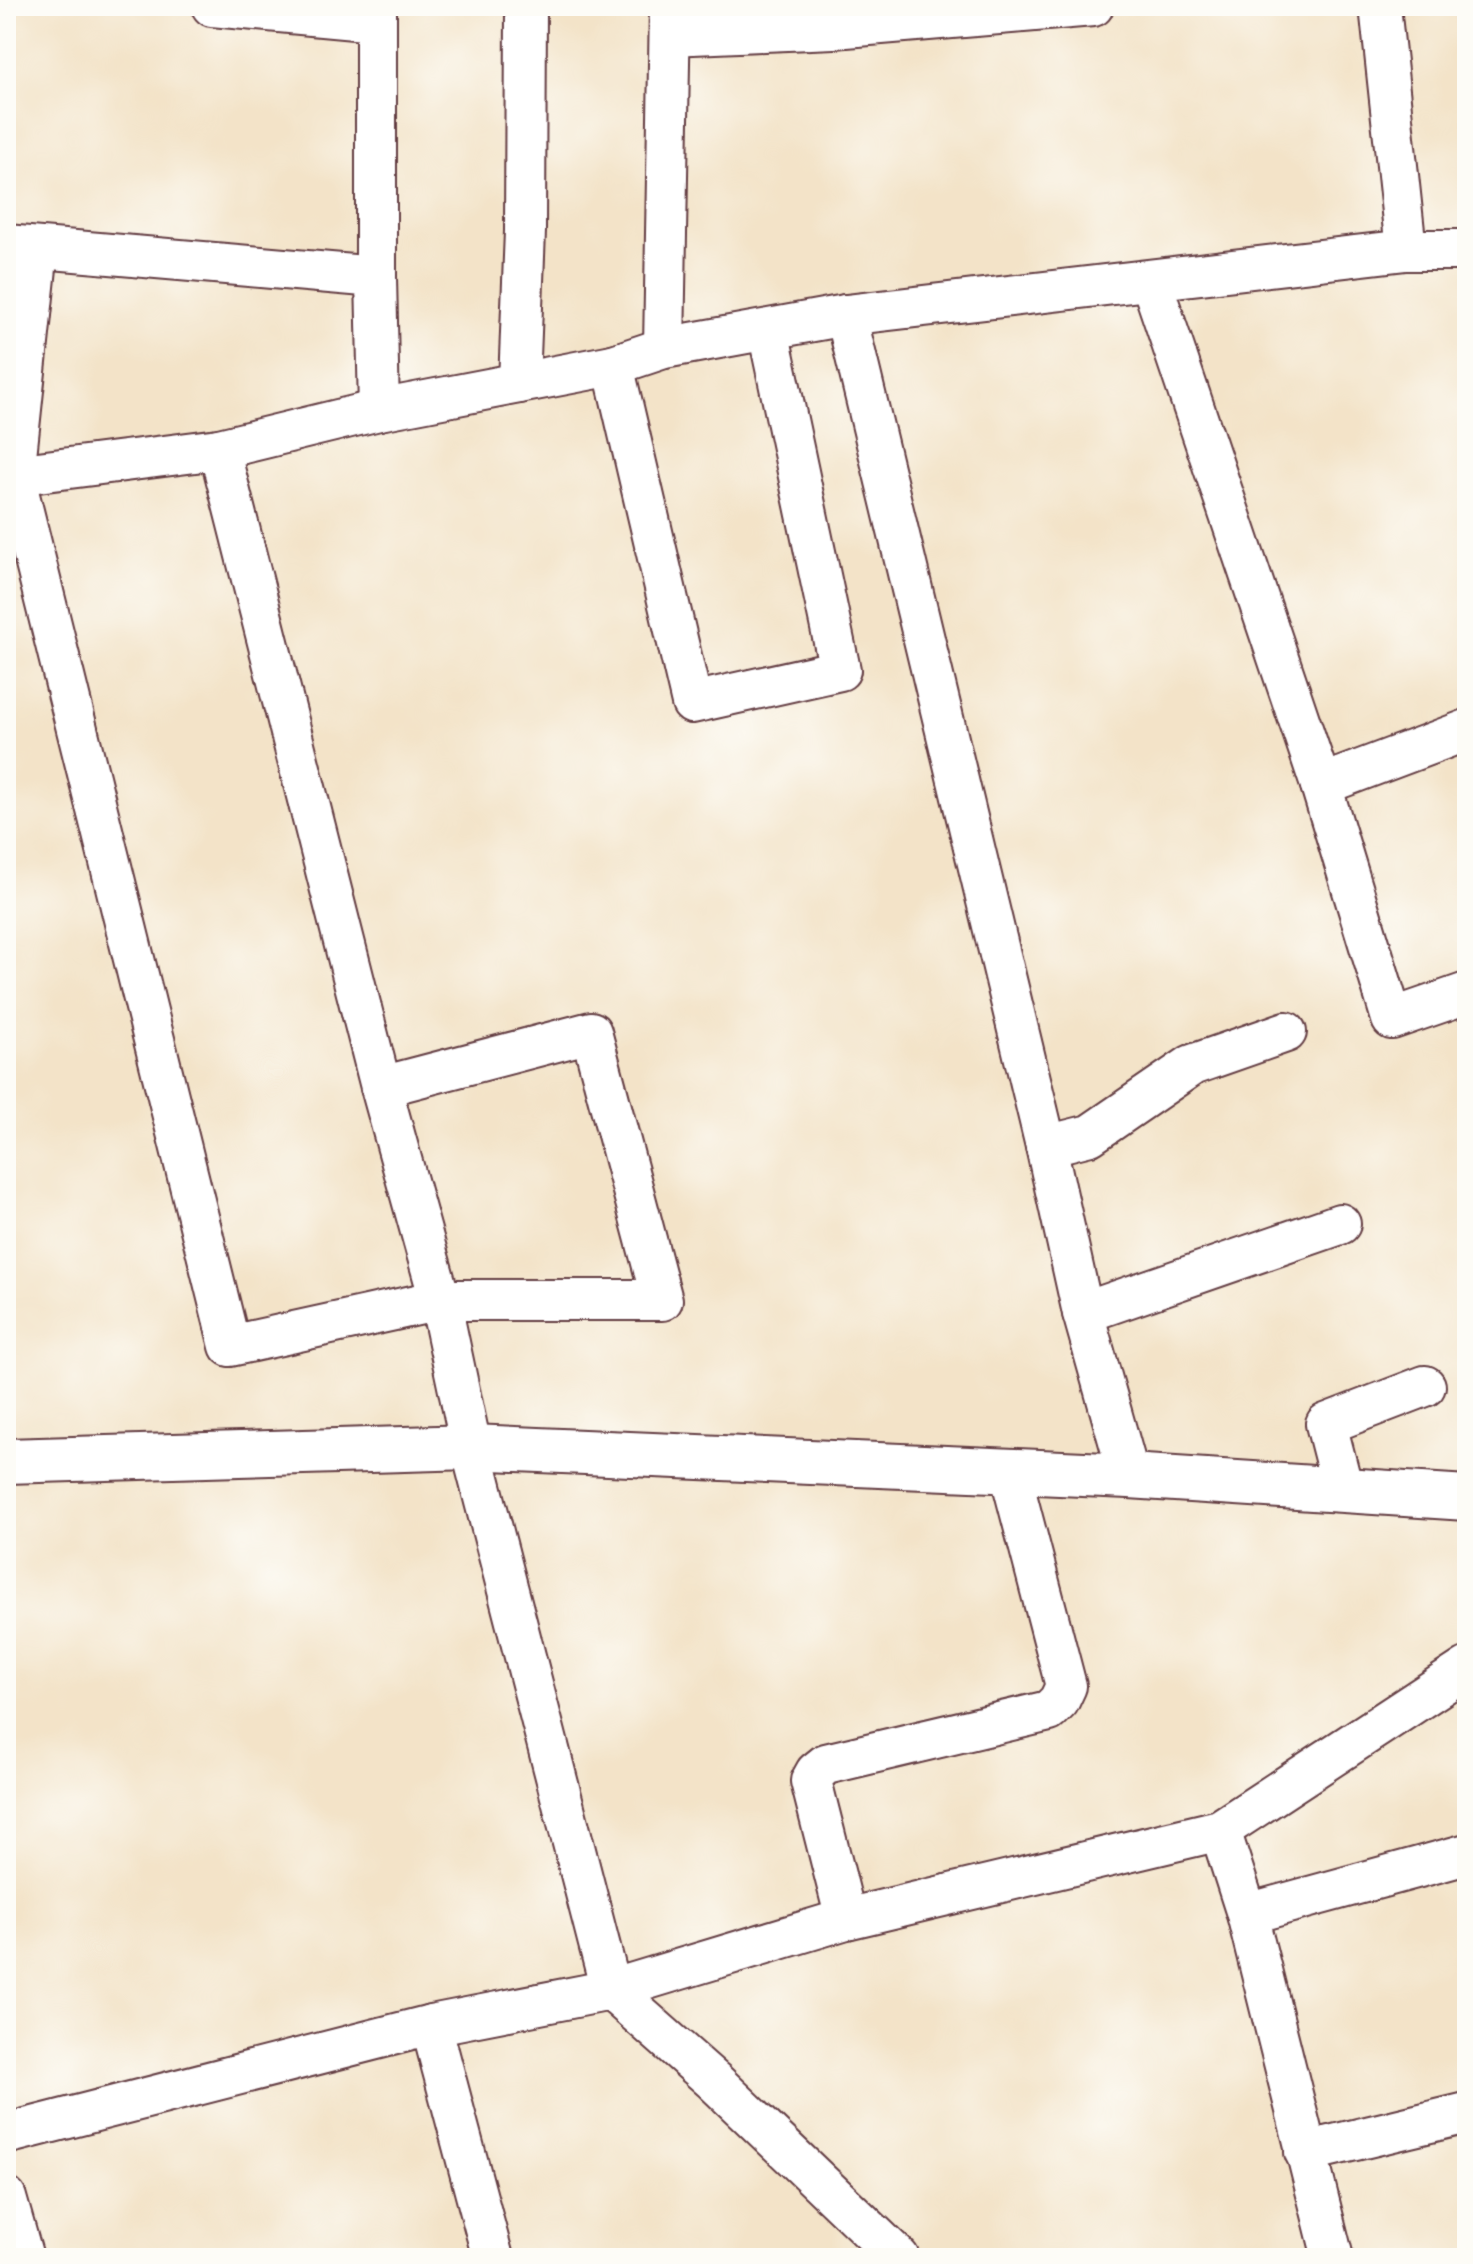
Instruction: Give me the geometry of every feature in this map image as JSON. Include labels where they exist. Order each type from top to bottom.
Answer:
[{"type":"street","points":[[212,6],[376,13],[379,410]]},
{"type":"street","points":[[519,383],[525,231],[526,6]]},
{"type":"street","points":[[664,348],[670,20],[834,28],[1093,6]]},
{"type":"street","points":[[1380,6],[1406,250]]},
{"type":"street","points":[[376,277],[22,247],[10,473],[230,1346],[440,1300],[662,1300],[591,1032],[381,1087]]},
{"type":"street","points":[[10,473],[219,449],[379,410],[613,365],[664,348],[846,315],[1406,250],[1467,250]]},
{"type":"street","points":[[1151,281],[1321,785],[1392,1019],[1467,993]]},
{"type":"street","points":[[846,315],[1046,1146],[1083,1313],[1129,1476]]},
{"type":"street","points":[[613,365],[692,703],[840,670],[768,330]]},
{"type":"street","points":[[219,449],[381,1087],[440,1300],[471,1447],[611,1990],[714,2081],[899,2258]]},
{"type":"street","points":[[1321,785],[1467,730]]},
{"type":"street","points":[[1046,1146],[1090,1135],[1192,1065],[1286,1032]]},
{"type":"street","points":[[1083,1313],[1340,1224]]},
{"type":"street","points":[[1343,1490],[1326,1424],[1425,1386]]},
{"type":"street","points":[[6,1461],[471,1447],[1129,1476],[1467,1498]]},
{"type":"street","points":[[846,1919],[811,1781],[816,1772],[826,1764],[1049,1711],[1059,1701],[1066,1686],[1010,1472]]},
{"type":"street","points":[[6,2134],[431,2025],[611,1990],[846,1919],[1220,1830],[1467,1668]]},
{"type":"street","points":[[1220,1830],[1247,1914],[1333,2258]]},
{"type":"street","points":[[1247,1914],[1467,1854]]},
{"type":"street","points":[[431,2025],[493,2258]]},
{"type":"street","points":[[1305,2152],[1467,2113]]},
{"type":"street","points":[[6,2198],[23,2258]]}]
